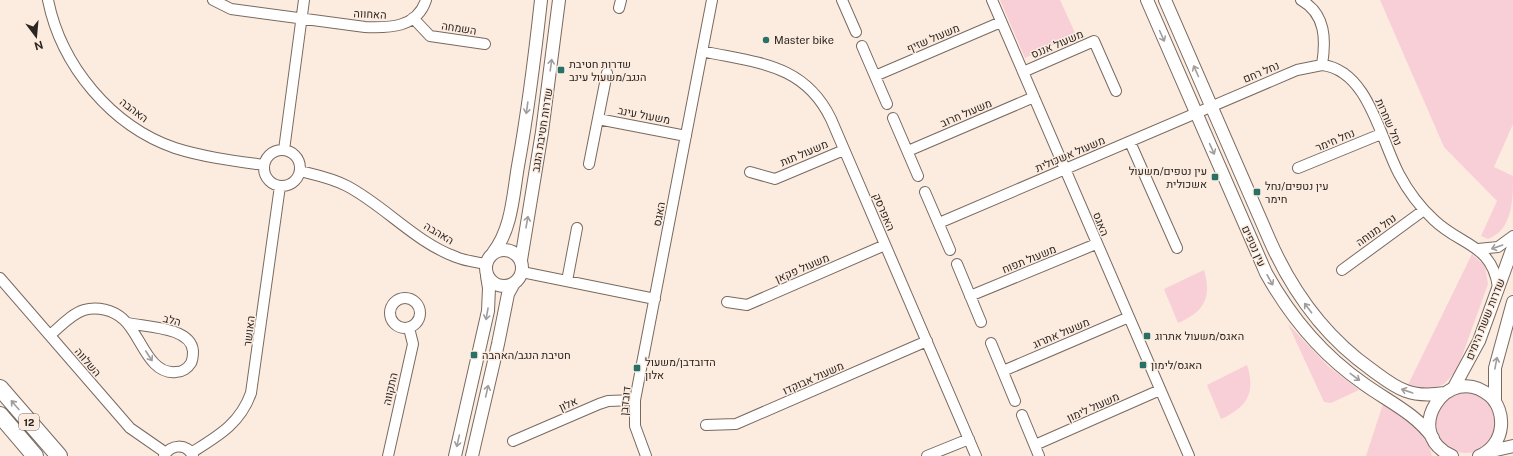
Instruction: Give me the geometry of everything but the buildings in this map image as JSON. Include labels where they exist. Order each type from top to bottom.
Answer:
[{"type":"highway","name":"12","points":[[0,388],[59,456]]},
{"type":"highway","name":"12","points":[[0,415],[35,456]]},
{"type":"street","name":"האהבה","points":[[48,0],[59,36],[71,62],[95,94],[121,117],[149,137],[175,148],[208,156],[264,165]]},
{"type":"street","name":"האחווה","points":[[213,0],[231,9],[365,27],[387,28],[403,25],[413,18],[426,0]]},
{"type":"street","points":[[284,150],[304,0]]},
{"type":"street","name":"שדרות חטיבת הנגב","points":[[494,253],[504,235],[510,212],[525,128],[541,0]]},
{"type":"street","name":"שדרות חטיבת הנגב","points":[[521,266],[542,132],[559,0]]},
{"type":"street","name":"האגס","points":[[655,299],[712,0]]},
{"type":"street","points":[[844,0],[856,32]]},
{"type":"street","name":"האגס","points":[[992,0],[1096,244],[1189,456]]},
{"type":"street","name":"עין נטפים","points":[[1147,0],[1266,273],[1289,312],[1316,344],[1331,358],[1364,384],[1415,417],[1443,451],[1452,456]]},
{"type":"street","name":"עין נטפים","points":[[1165,0],[1279,261],[1289,280],[1311,313],[1350,353],[1397,387],[1406,391],[1422,394],[1449,391],[1467,386],[1488,394],[1498,407]]},
{"type":"street","points":[[1301,0],[1317,13],[1322,26],[1324,49],[1322,65]]},
{"type":"street","name":"השמחה","points":[[413,18],[430,36],[485,44]]},
{"type":"street","name":"משעול שזיף","points":[[875,76],[1001,22]]},
{"type":"street","name":"משעול אננס","points":[[1023,72],[1094,41],[1116,91]]},
{"type":"street","points":[[862,46],[887,104]]},
{"type":"street","name":"האפרסק","points":[[702,51],[779,69],[800,79],[812,90],[822,103],[844,150],[976,456]]},
{"type":"street","name":"נחל רחם","points":[[1211,107],[1297,70],[1322,65]]},
{"type":"street","name":"נחל שחרות","points":[[1322,65],[1343,71],[1354,81],[1364,94],[1405,185],[1424,210],[1446,230],[1478,249],[1492,265],[1498,287]]},
{"type":"street","points":[[589,164],[606,73]]},
{"type":"street","name":"משעול חרוב","points":[[908,151],[1034,97]]},
{"type":"street","name":"משעול אשכולית","points":[[939,223],[1211,107]]},
{"type":"street","points":[[894,118],[918,176]]},
{"type":"street","name":"משעול עינב","points":[[598,119],[686,136]]},
{"type":"street","name":"נחל חימר","points":[[1298,168],[1381,134]]},
{"type":"street","points":[[1130,142],[1177,248]]},
{"type":"street","points":[[277,150],[284,150],[296,156],[300,163],[300,171],[294,182],[280,186],[268,179],[265,173],[264,165],[271,154],[277,150]]},
{"type":"street","name":"משעול תות","points":[[750,172],[775,179],[844,150]]},
{"type":"street","name":"האהבה","points":[[300,171],[345,185],[368,198],[440,249],[486,270]]},
{"type":"street","name":"האושר","points":[[192,455],[222,434],[246,409],[251,393],[280,186]]},
{"type":"street","points":[[925,192],[950,250]]},
{"type":"street","name":"נחל מנוחה","points":[[1342,270],[1424,210]]},
{"type":"street","points":[[567,281],[577,228]]},
{"type":"street","points":[[1478,249],[1498,247],[1513,236]]},
{"type":"street","name":"משעול תפוח","points":[[970,296],[1096,244]]},
{"type":"street","name":"משעול פקאן","points":[[727,302],[747,304],[885,245]]},
{"type":"street","name":"שדרות ששת הימים","points":[[1434,441],[1430,427],[1430,416],[1434,405],[1449,391],[1476,347],[1513,247]]},
{"type":"street","points":[[455,456],[488,311],[489,288],[486,270],[494,253],[502,250],[510,251],[521,266],[567,281],[655,299]]},
{"type":"street","points":[[956,264],[981,322]]},
{"type":"street","points":[[472,456],[508,294],[521,266]]},
{"type":"street","points":[[486,270],[493,282],[500,286],[514,283]]},
{"type":"street","name":"השלווה","points":[[0,278],[130,428],[165,455]]},
{"type":"street","name":"דובדבן","points":[[646,456],[635,426],[636,400],[655,299]]},
{"type":"street","name":"שדרות ששת הימים","points":[[1481,455],[1494,445],[1500,435],[1502,424],[1498,407],[1495,368],[1513,302]]},
{"type":"street","name":"הלב","points":[[50,335],[82,310],[91,308],[108,310],[128,323],[172,331],[185,336],[192,347],[193,358],[191,364],[180,372],[167,372],[160,369],[153,362],[128,323]]},
{"type":"street","name":"משעול אתרוג","points":[[1003,372],[1129,317]]},
{"type":"street","name":"התקווה","points":[[388,456],[413,344],[409,328]]},
{"type":"street","name":"משעול אבוקדו","points":[[706,425],[736,424],[927,341]]},
{"type":"street","points":[[991,343],[1015,401]]},
{"type":"street","name":"משעול לימון","points":[[1035,445],[1160,390]]},
{"type":"street","name":"אלון","points":[[513,441],[608,400],[636,400]]},
{"type":"street","points":[[1498,407],[1513,420]]},
{"type":"street","points":[[1022,415],[1039,456]]},
{"type":"street","points":[[927,456],[968,439]]},
{"type":"street","points":[[1434,441],[1437,456]]},
{"type":"street","points":[[165,455],[174,447],[180,446],[186,448],[192,455]]},
{"type":"street","points":[[1481,455],[1513,446]]},
{"type":"shaded area","points":[[1000,0],[1060,0],[1076,35],[1025,58]]},
{"type":"shaded area","points":[[1380,0],[1513,0],[1513,124],[1494,167],[1513,176],[1513,194],[1507,221],[1496,235],[1488,239],[1481,236],[1497,201],[1444,147]]},
{"type":"shaded area","points":[[1472,254],[1485,266],[1488,284],[1457,370],[1444,384],[1431,389],[1407,387]]},
{"type":"shaded area","points":[[1204,270],[1207,289],[1204,303],[1194,314],[1178,323],[1164,289]]},
{"type":"shaded area","points":[[1288,324],[1328,366],[1359,390],[1331,403],[1324,402]]},
{"type":"shaded area","points":[[1247,365],[1250,375],[1250,391],[1247,398],[1237,409],[1221,419],[1207,385]]},
{"type":"shaded area","points":[[1466,393],[1483,398],[1491,406],[1496,423],[1491,440],[1483,448],[1466,453],[1449,448],[1441,440],[1436,423],[1441,406],[1449,398]]},
{"type":"shaded area","points":[[1383,404],[1407,418],[1414,424],[1426,439],[1432,456],[1366,456]]},
{"type":"place","name":"Master bike","points":[[766,40]]},
{"type":"place","name":"שדרות חטיבת הנגב/משעול עינב","points":[[561,70]]},
{"type":"place","name":"עין נטפים/משעול אשכולית","points":[[1215,177]]},
{"type":"place","name":"עין נטפים/נחל חימר","points":[[1257,192]]},
{"type":"place","name":"האגס/משעול אתרוג","points":[[1147,336]]},
{"type":"place","name":"חטיבת הנגב/האהבה","points":[[474,355]]},
{"type":"place","name":"האגס/לימון","points":[[1143,365]]},
{"type":"place","name":"הדובדבן/משעול אלון","points":[[637,368]]}]
